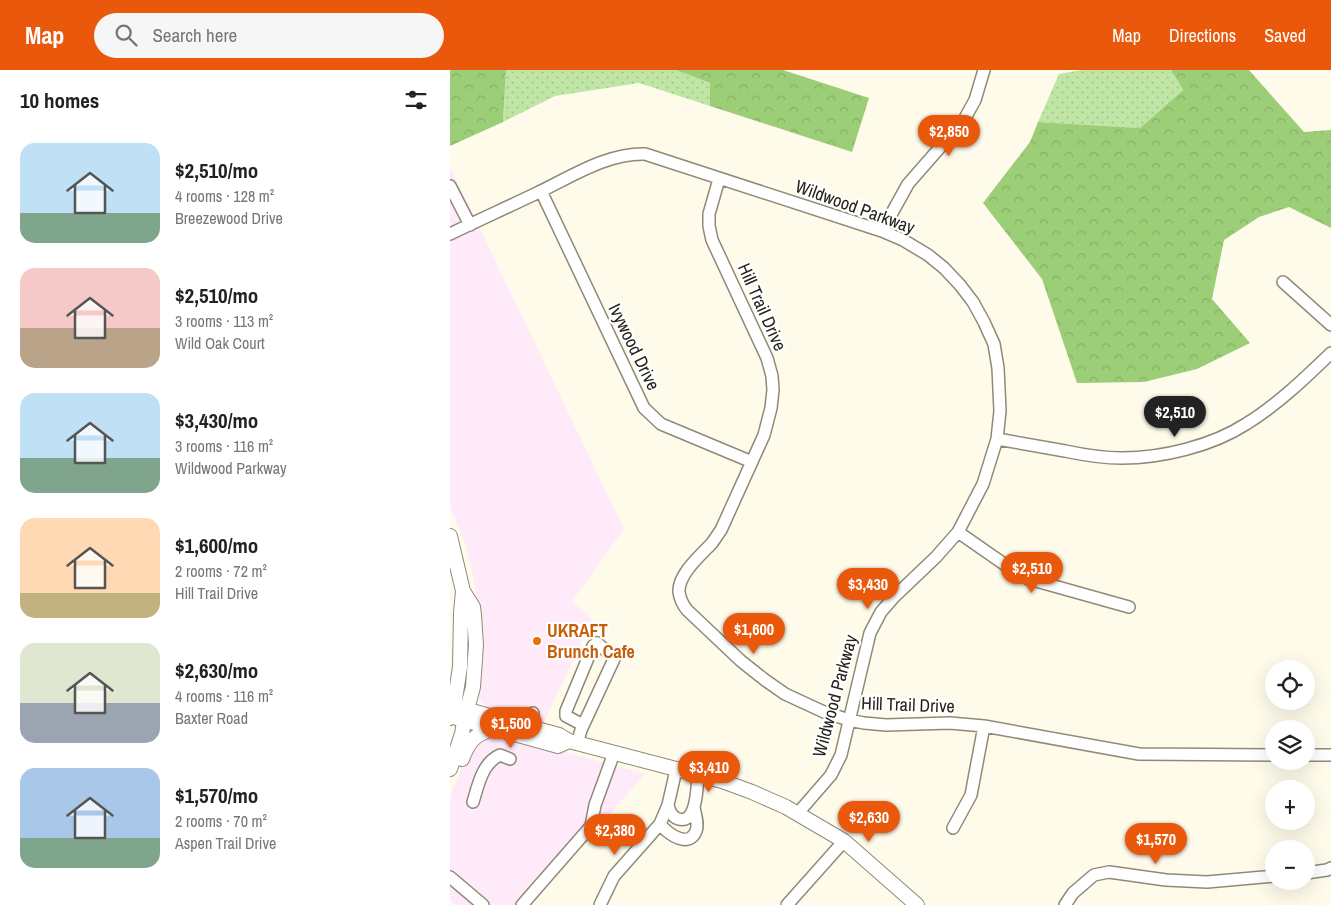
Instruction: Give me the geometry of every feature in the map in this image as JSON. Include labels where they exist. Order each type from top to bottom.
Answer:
[{"type":"main road","points":[[450,536],[463,592],[460,667],[455,713],[462,734],[450,769]]},
{"type":"main road","points":[[455,713],[473,687],[474,608],[463,592]]},
{"type":"main road","points":[[450,652],[461,641]]},
{"type":"main road","points":[[455,713],[531,720],[573,742],[722,781],[752,792],[798,813],[844,841],[916,905]]},
{"type":"main road","points":[[455,713],[492,729],[558,746],[573,742]]},
{"type":"main road","points":[[450,777],[457,773],[472,740],[480,733],[492,729]]},
{"type":"street","points":[[882,232],[908,184],[964,120],[975,100],[984,70]]},
{"type":"street","name":"Wildwood Parkway","points":[[450,234],[596,164],[622,155],[645,154],[903,240],[928,255],[944,268],[973,302],[994,344],[998,368],[1000,411],[998,439],[983,484],[958,532],[936,557],[894,597],[882,612],[870,633],[841,755],[831,775],[798,813]]},
{"type":"street","name":"Hill Trail Drive","points":[[719,179],[708,214],[712,240],[767,358],[772,376],[773,390],[771,408],[764,435],[721,530],[686,572],[681,581],[679,591],[681,601],[687,610],[741,661],[765,680],[798,701],[849,720],[886,725],[950,723],[984,726],[1139,754],[1265,755]]},
{"type":"street","points":[[450,186],[470,225]]},
{"type":"street","name":"Ivywood Drive","points":[[541,191],[644,408],[661,424],[752,462]]},
{"type":"street","points":[[1283,282],[1331,324]]},
{"type":"street","points":[[998,439],[1089,456],[1121,458],[1153,456],[1183,450],[1217,438],[1245,425],[1274,404],[1331,354]]},
{"type":"street","points":[[958,532],[1014,571],[1029,579],[1129,607]]},
{"type":"street","points":[[573,742],[583,725],[614,659],[612,655],[597,643],[593,646],[566,711],[568,718],[583,725]]},
{"type":"street","points":[[953,828],[971,795],[984,726]]},
{"type":"street","points":[[522,905],[591,826],[594,805],[614,753]]},
{"type":"street","points":[[473,802],[483,771],[495,757],[500,755],[510,759]]},
{"type":"street","points":[[1315,755],[1331,756]]},
{"type":"street","points":[[600,905],[614,876],[660,824],[668,805],[676,770]]},
{"type":"street","points":[[668,805],[670,813],[680,819],[692,814],[698,776]]},
{"type":"street","points":[[660,824],[676,838],[688,839],[697,829],[694,807]]},
{"type":"street","points":[[787,905],[844,841]]},
{"type":"street","points":[[1315,872],[1331,868]]},
{"type":"street","points":[[1065,905],[1073,893],[1094,875],[1109,872],[1166,880],[1208,882],[1265,877]]},
{"type":"street","points":[[450,877],[483,905]]},
{"type":"shaded area","points":[[450,166],[624,529],[572,601],[592,619],[544,722],[496,711],[485,706],[479,699],[478,605],[465,543],[450,507]]},
{"type":"shaded area","points":[[500,734],[645,774],[530,905],[455,905],[450,900],[450,797],[470,746],[476,739]]},
{"type":"green space","points":[[450,70],[506,70],[503,122],[450,146]]},
{"type":"green space","points":[[506,70],[676,70],[710,83],[710,106],[639,83],[555,96],[503,122]]},
{"type":"green space","points":[[676,70],[783,70],[869,98],[852,152],[710,106],[710,83]]},
{"type":"green space","points":[[1081,70],[1171,70],[1183,90],[1140,128],[1038,122],[1059,74]]},
{"type":"green space","points":[[1171,70],[1249,70],[1304,132],[1331,130],[1331,228],[1289,207],[1259,217],[1224,240],[1212,299],[1250,343],[1197,369],[1144,382],[1077,383],[1042,279],[983,203],[1030,142],[1038,122],[1140,128],[1183,90]]},
{"type":"place","name":"UKRAFT Brunch Cafe","points":[[537,641]]}]
